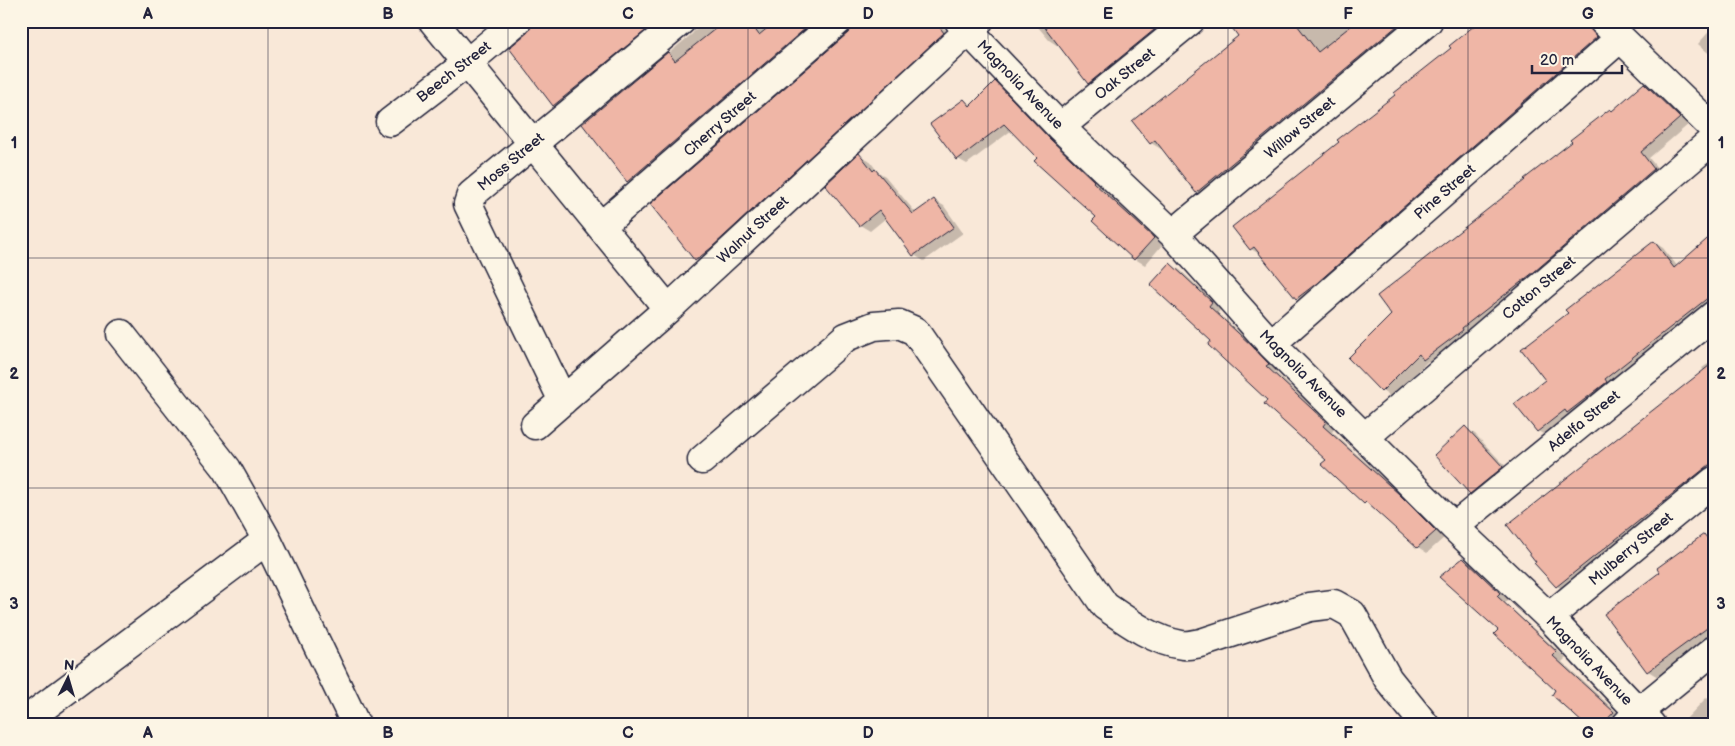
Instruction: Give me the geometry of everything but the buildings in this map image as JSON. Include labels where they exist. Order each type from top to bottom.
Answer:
[{"type":"street","points":[[433,21],[668,309]]},
{"type":"street","name":"Beech Street","points":[[390,122],[467,63],[517,21]]},
{"type":"street","name":"Moss Street","points":[[564,401],[468,204],[471,195],[681,21]]},
{"type":"street","name":"Cherry Street","points":[[601,226],[838,21]]},
{"type":"street","name":"Oak Street","points":[[1060,127],[1190,21]]},
{"type":"street","name":"Willow Street","points":[[1172,234],[1428,21]]},
{"type":"street","name":"Magnolia Avenue","points":[[968,25],[1060,127],[1172,234],[1271,344],[1548,618],[1638,720]]},
{"type":"street","name":"Walnut Street","points":[[536,425],[668,309],[968,25]]},
{"type":"street","points":[[1611,30],[1714,129]]},
{"type":"street","name":"Pine Street","points":[[1271,344],[1611,30]]},
{"type":"street","name":"Cotton Street","points":[[1364,437],[1714,140]]},
{"type":"street","name":"Adelfa Street","points":[[1454,527],[1714,315]]},
{"type":"street","points":[[702,460],[846,337],[874,326],[899,324],[915,331],[1105,606],[1127,622],[1163,640],[1183,645],[1201,643],[1310,607],[1334,604],[1352,614],[1388,679],[1425,725]]},
{"type":"street","points":[[121,334],[227,469],[267,540],[356,725]]},
{"type":"street","name":"Mulberry Street","points":[[1548,618],[1714,481]]},
{"type":"street","points":[[21,724],[267,540]]},
{"type":"street","points":[[1638,720],[1714,650]]}]
